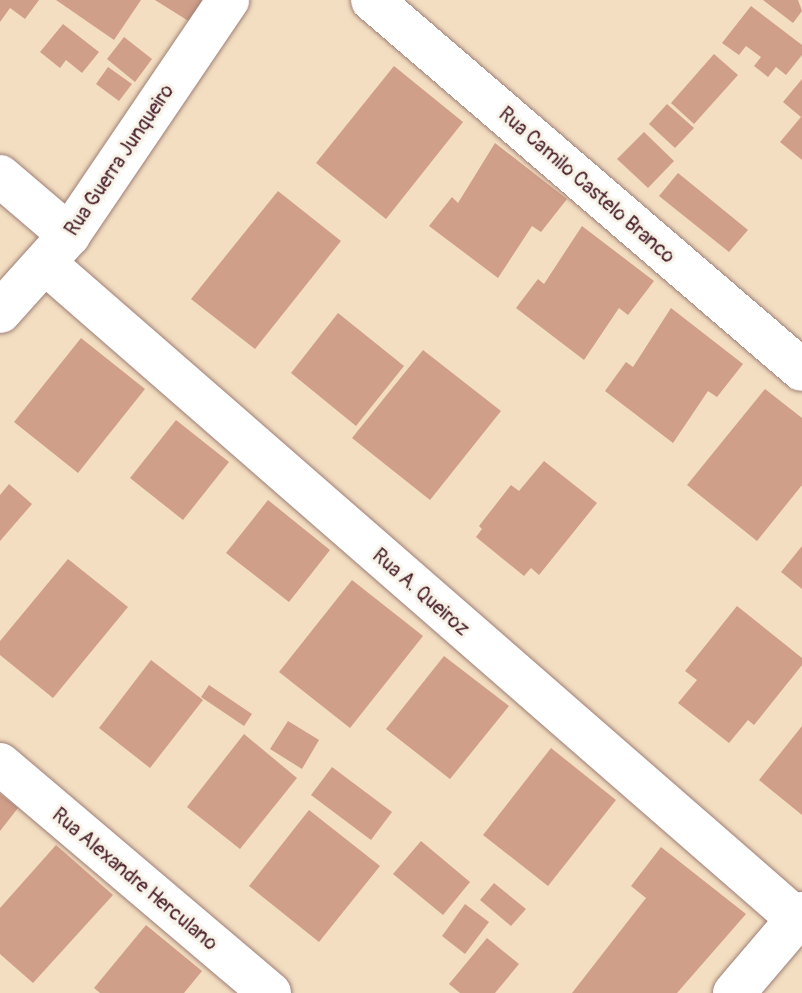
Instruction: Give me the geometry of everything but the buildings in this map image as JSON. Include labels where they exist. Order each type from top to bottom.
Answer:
[{"type":"street","name":"Rua Guerra Junqueiro","points":[[0,312],[58,250],[228,0]]},
{"type":"street","name":"Rua Camilo Castelo Branco","points":[[372,0],[802,370]]},
{"type":"street","name":"Rua A. Queiroz","points":[[0,176],[58,250],[800,916]]},
{"type":"street","name":"Rua Alexandre Herculano","points":[[0,764],[270,993]]},
{"type":"street","points":[[734,993],[800,916]]}]
